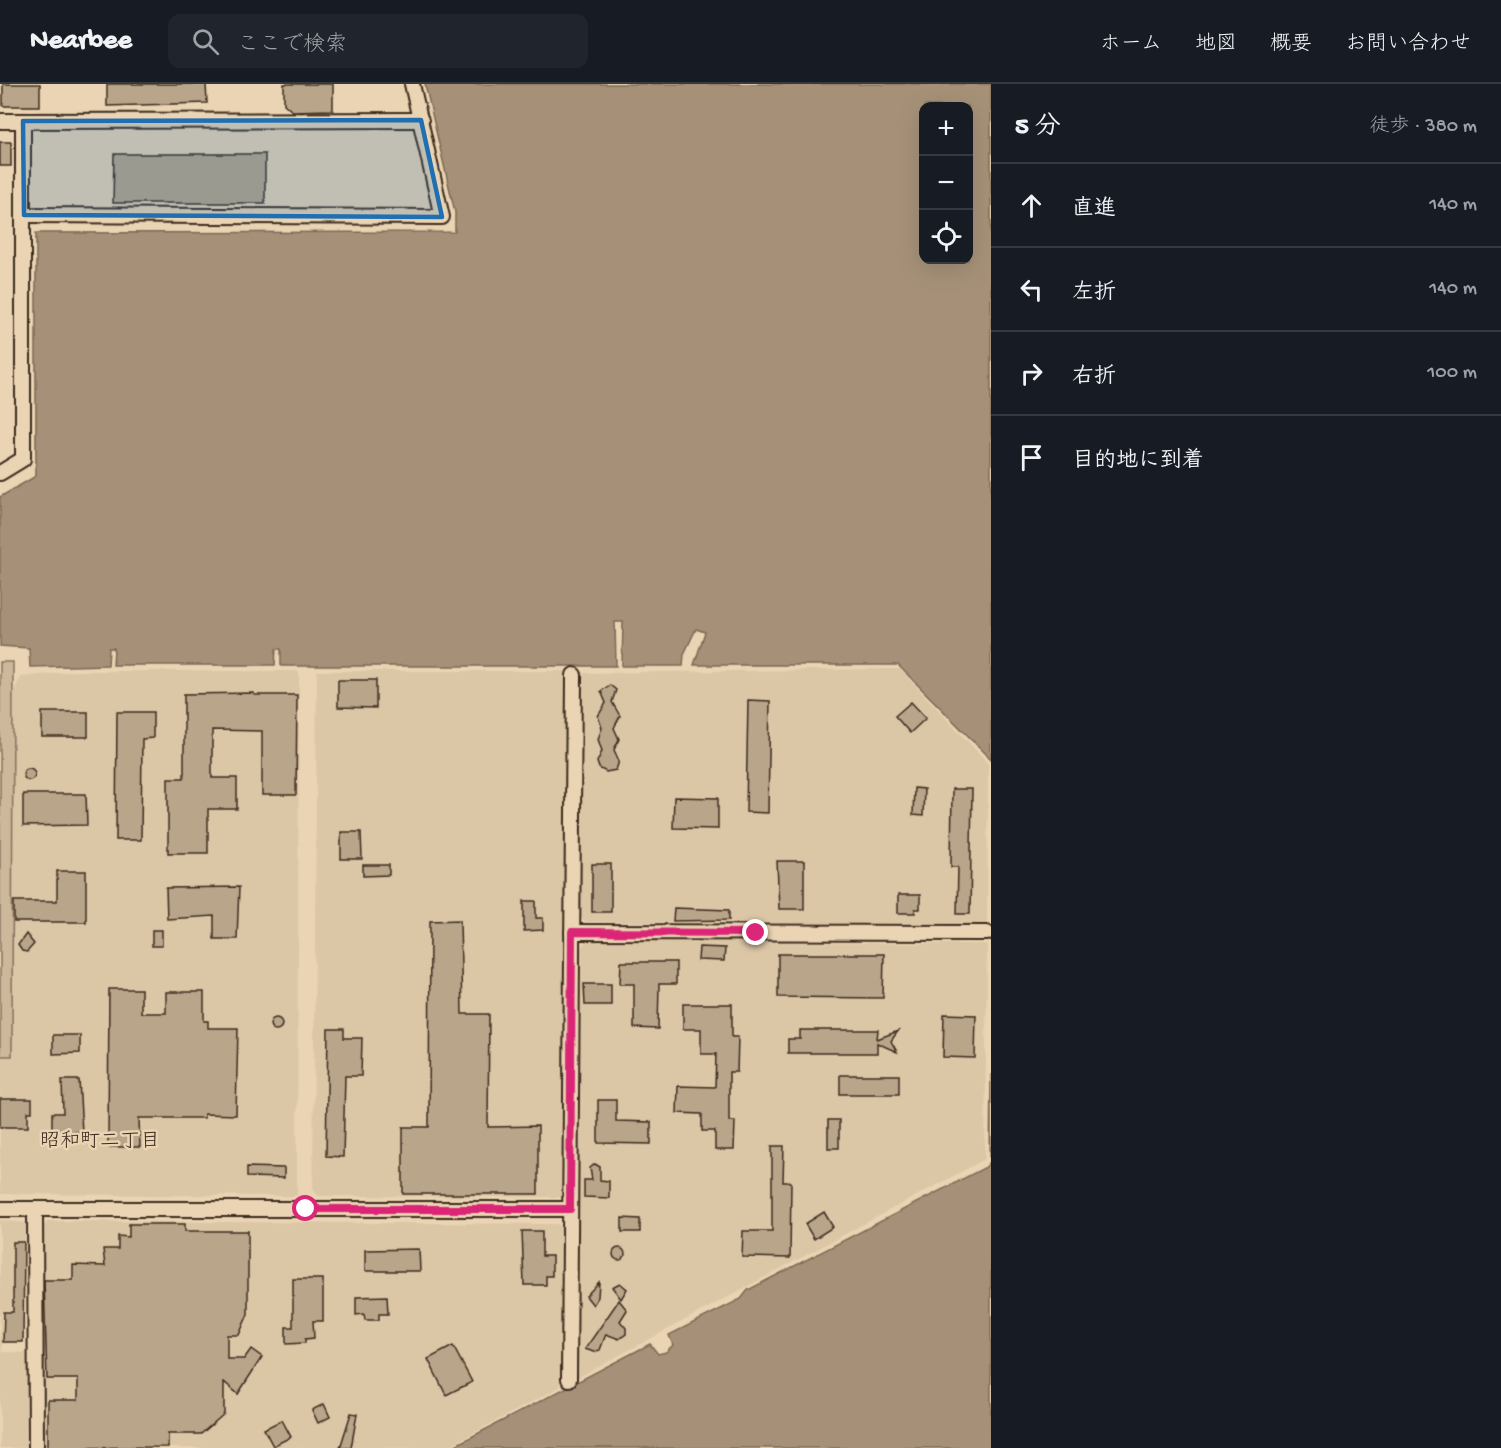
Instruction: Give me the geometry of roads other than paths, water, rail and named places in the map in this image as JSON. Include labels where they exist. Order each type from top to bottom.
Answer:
[{"type":"street","points":[[24,215],[442,217],[412,84]]},
{"type":"street","points":[[0,121],[421,120]]},
{"type":"street","points":[[0,473],[23,459],[23,121]]},
{"type":"street","points":[[569,1379],[574,675]]},
{"type":"street","points":[[572,932],[987,933]]},
{"type":"street","points":[[0,1209],[570,1209]]},
{"type":"street","points":[[35,1209],[36,1448]]},
{"type":"district","name":"昭和町二丁目","points":[[100,1142]]}]
